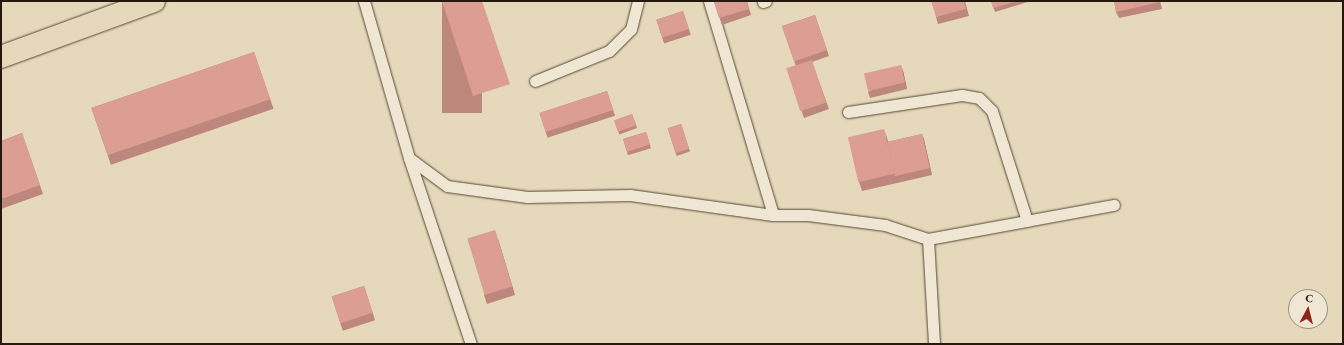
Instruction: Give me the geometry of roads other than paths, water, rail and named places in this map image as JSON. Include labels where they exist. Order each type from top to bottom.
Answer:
[{"type":"highway","points":[[1,57],[154,1]]},
{"type":"lane","points":[[364,1],[409,158],[471,344]]},
{"type":"lane","points":[[535,81],[609,52],[631,28],[638,1]]},
{"type":"lane","points":[[709,1],[774,215]]},
{"type":"lane","points":[[848,112],[962,95],[979,98],[992,111],[1028,221]]},
{"type":"lane","points":[[409,158],[447,186],[527,197],[630,195],[774,215],[808,215],[885,225],[928,239],[1114,205]]},
{"type":"lane","points":[[928,239],[934,344]]}]
